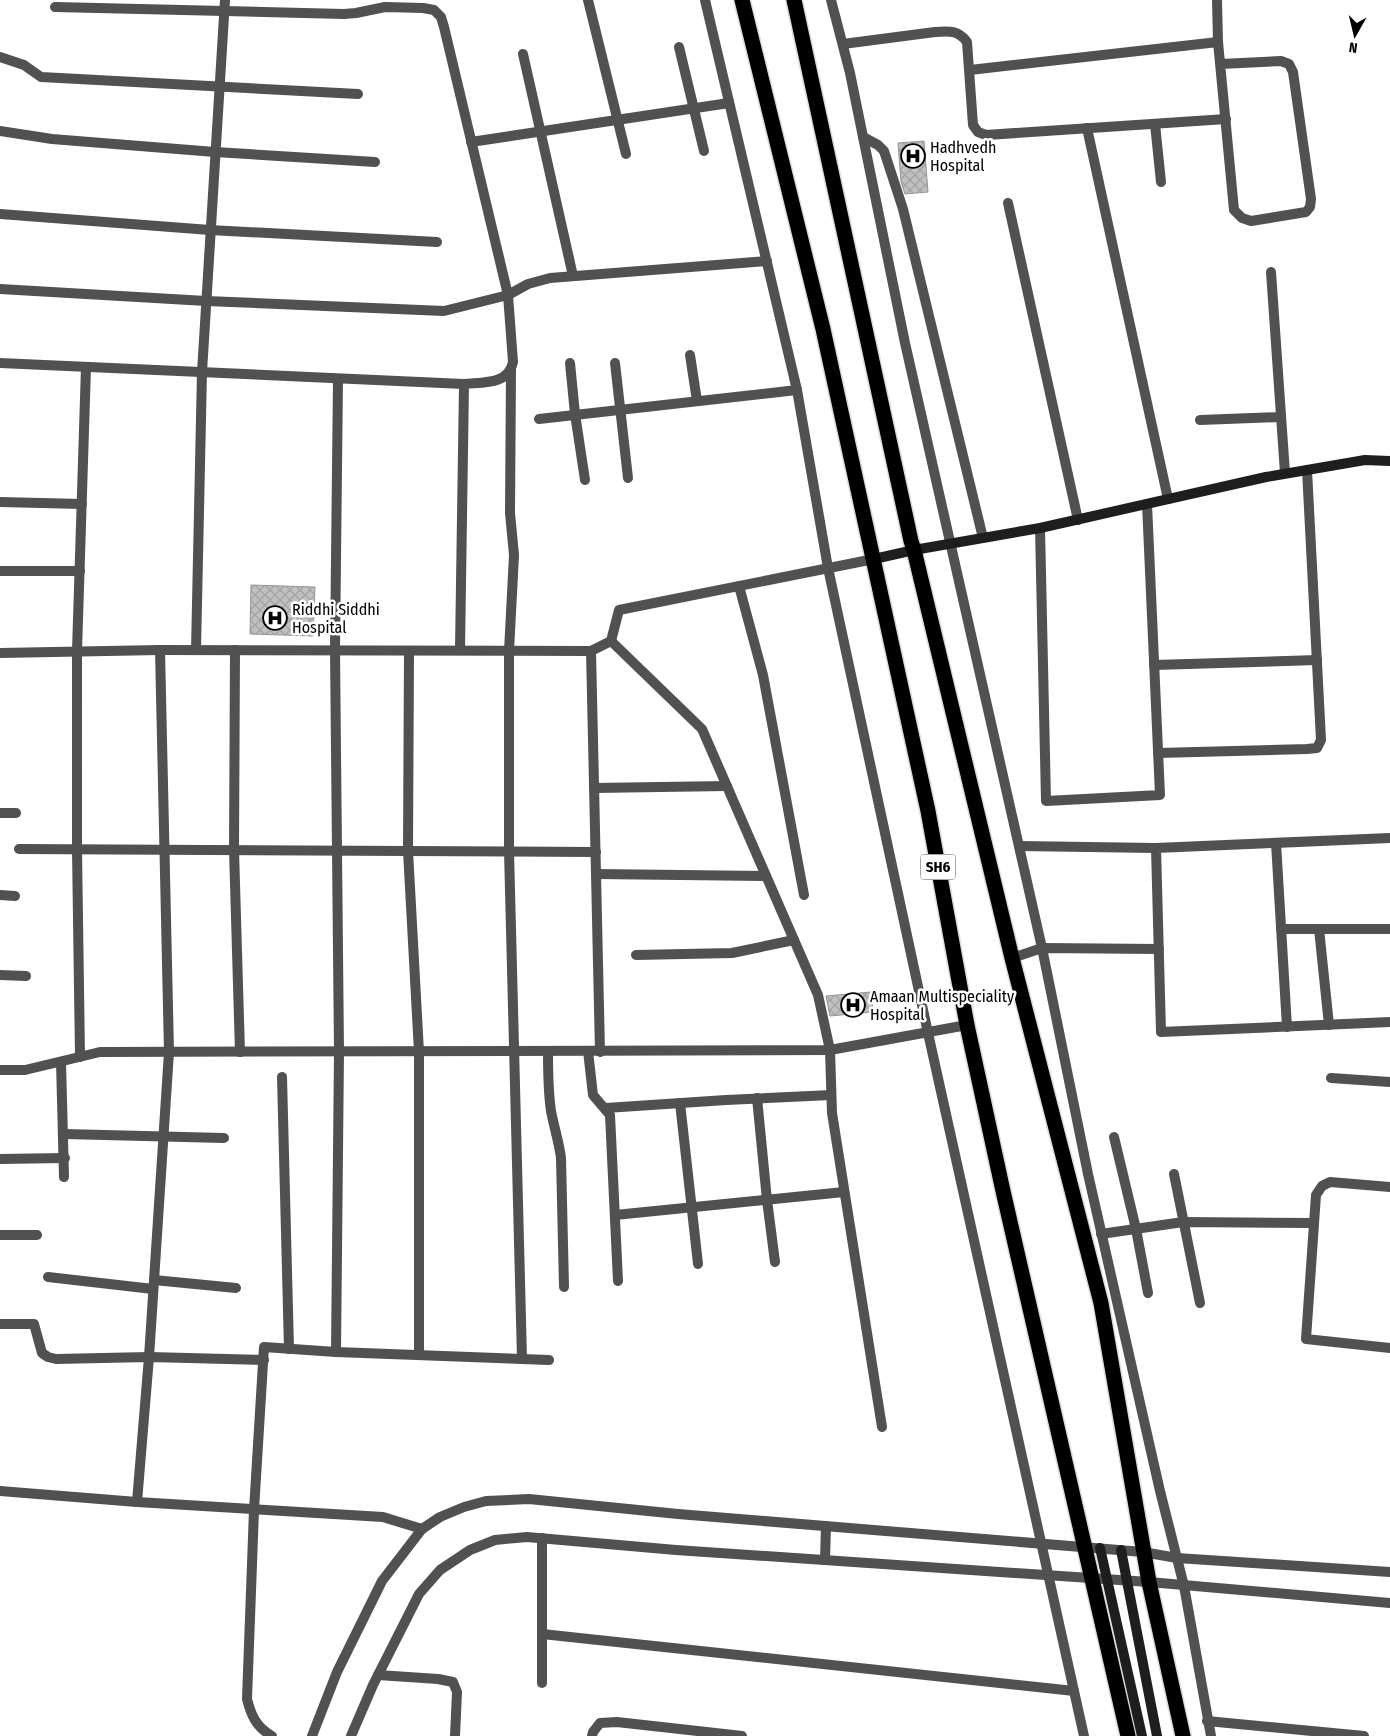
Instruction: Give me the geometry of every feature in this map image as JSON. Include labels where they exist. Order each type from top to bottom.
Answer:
[{"type":"highway","name":"SH6","points":[[742,0],[823,329],[928,811],[967,1025],[1006,1201],[1093,1548],[1128,1736]]},
{"type":"highway","points":[[794,0],[910,541],[914,550],[1012,958],[1101,1303],[1143,1552],[1183,1736]]},
{"type":"street","points":[[588,0],[626,154]]},
{"type":"street","points":[[705,0],[797,390],[828,568],[1047,1576],[1084,1736]]},
{"type":"street","points":[[831,0],[843,44],[905,343],[1042,948],[1101,1234],[1184,1586],[1211,1736]]},
{"type":"street","points":[[1217,0],[1218,42],[1234,210],[1242,218],[1251,221],[1306,212],[1310,207],[1311,199],[1293,72],[1289,64],[1281,61],[1221,64]]},
{"type":"street","points":[[196,650],[202,372],[225,5]]},
{"type":"street","points":[[55,7],[225,5],[344,14],[385,7],[423,8],[434,10],[441,17],[508,295],[513,362],[511,370],[510,514],[514,555],[509,651],[509,851],[522,1359]]},
{"type":"street","points":[[843,44],[950,31],[961,35],[967,42],[973,126],[978,132],[986,135],[1226,119]]},
{"type":"street","points":[[970,70],[1218,42]]},
{"type":"street","points":[[679,47],[704,151]]},
{"type":"street","points":[[522,54],[573,276]]},
{"type":"street","points":[[0,57],[24,65],[42,76],[220,88],[358,94]]},
{"type":"street","points":[[471,142],[729,103]]},
{"type":"street","points":[[1155,124],[1161,182]]},
{"type":"street","points":[[1087,128],[1168,499]]},
{"type":"street","points":[[0,130],[52,139],[375,162]]},
{"type":"street","points":[[863,137],[884,151],[903,209],[983,538]]},
{"type":"street","points":[[1008,203],[1078,520]]},
{"type":"street","points":[[0,214],[210,230],[437,242]]},
{"type":"street","points":[[0,289],[206,301],[444,311],[508,295],[538,280],[767,261]]},
{"type":"street","points":[[1271,272],[1285,473]]},
{"type":"street","points":[[690,355],[697,401]]},
{"type":"street","points":[[0,363],[464,384],[498,381],[511,370]]},
{"type":"street","points":[[570,363],[584,480]]},
{"type":"street","points":[[615,363],[628,478]]},
{"type":"street","points":[[80,1057],[77,651],[86,367]]},
{"type":"street","points":[[336,1352],[339,1052],[335,650],[338,378]]},
{"type":"street","points":[[460,650],[464,384]]},
{"type":"street","points":[[539,418],[797,390]]},
{"type":"street","points":[[1200,420],[1281,417]]},
{"type":"street","points":[[0,653],[160,650],[591,651],[611,641],[619,610],[914,550],[1040,528],[1285,473],[1365,460],[1390,461]]},
{"type":"street","points":[[1158,753],[1316,748],[1321,740],[1307,470]]},
{"type":"street","points":[[0,502],[82,504]]},
{"type":"street","points":[[1040,528],[1046,801],[1160,795],[1147,504]]},
{"type":"street","points":[[0,571],[80,572]]},
{"type":"street","points":[[739,586],[763,675],[804,894]]},
{"type":"street","points":[[611,641],[702,730],[818,995],[830,1050],[832,1113],[882,1427]]},
{"type":"street","points":[[137,1502],[149,1357],[169,1052],[160,650]]},
{"type":"street","points":[[234,650],[234,850],[240,1052]]},
{"type":"street","points":[[409,651],[408,851],[418,1052],[418,1355]]},
{"type":"street","points":[[591,651],[600,1052]]},
{"type":"street","points":[[1154,665],[1317,660]]},
{"type":"street","points":[[594,788],[727,786]]},
{"type":"street","points":[[0,813],[16,813]]},
{"type":"street","points":[[1018,846],[1156,848],[1390,838]]},
{"type":"street","points":[[1276,843],[1286,1027]]},
{"type":"street","points":[[19,848],[596,852]]},
{"type":"street","points":[[1156,848],[1161,1032],[1390,1022]]},
{"type":"street","points":[[596,874],[766,876]]},
{"type":"street","points":[[0,895],[15,896]]},
{"type":"street","points":[[1281,929],[1390,929]]},
{"type":"street","points":[[1319,929],[1329,1025]]},
{"type":"street","points":[[636,956],[732,953],[794,940]]},
{"type":"street","points":[[1012,958],[1042,948],[1159,949]]},
{"type":"street","points":[[0,975],[26,976]]},
{"type":"street","points":[[0,1070],[25,1070],[100,1052],[830,1050],[967,1025]]},
{"type":"street","points":[[588,1051],[593,1095],[610,1115],[618,1281]]},
{"type":"street","points":[[548,1052],[548,1086],[551,1111],[561,1158],[564,1287]]},
{"type":"street","points":[[61,1062],[64,1177]]},
{"type":"street","points":[[282,1077],[289,1349]]},
{"type":"street","points":[[1331,1078],[1390,1082]]},
{"type":"street","points":[[606,1108],[831,1095]]},
{"type":"street","points":[[758,1098],[767,1200],[775,1262]]},
{"type":"street","points":[[680,1103],[698,1264]]},
{"type":"street","points":[[64,1134],[224,1138]]},
{"type":"street","points":[[1114,1137],[1136,1229],[1148,1293]]},
{"type":"street","points":[[0,1158],[65,1158]]},
{"type":"street","points":[[1174,1174],[1200,1303]]},
{"type":"street","points":[[1390,1187],[1330,1182],[1322,1186],[1316,1195],[1306,1339],[1390,1348]]},
{"type":"street","points":[[615,1214],[844,1192]]},
{"type":"street","points":[[1101,1234],[1183,1222],[1314,1223]]},
{"type":"street","points":[[0,1235],[37,1235]]},
{"type":"street","points":[[48,1277],[236,1288]]},
{"type":"street","points":[[0,1324],[34,1324],[42,1353],[56,1359],[149,1357],[264,1360]]},
{"type":"street","points":[[272,1736],[264,1731],[252,1717],[247,1698],[254,1510],[264,1347],[336,1352],[549,1360]]},
{"type":"street","points":[[0,1491],[383,1518],[422,1529]]},
{"type":"street","points":[[312,1736],[336,1672],[382,1581],[422,1529],[440,1517],[464,1506],[486,1501],[529,1499],[1143,1552],[1177,1558],[1390,1572]]},
{"type":"street","points":[[824,1560],[826,1526]]},
{"type":"street","points":[[351,1736],[378,1675],[419,1594],[440,1570],[470,1550],[495,1540],[527,1537],[542,1538],[676,1550],[1126,1580],[1390,1603]]},
{"type":"street","points":[[542,1538],[542,1683]]},
{"type":"street","points":[[1121,1550],[1157,1736]]},
{"type":"street","points":[[1100,1579],[1142,1736]]},
{"type":"street","points":[[542,1634],[1074,1691]]},
{"type":"street","points":[[378,1675],[438,1679],[453,1682],[457,1692],[456,1736]]},
{"type":"street","points":[[1207,1721],[1364,1736]]},
{"type":"street","points":[[592,1736],[592,1732],[600,1723],[618,1722],[742,1736]]},
{"type":"building","points":[[924,141],[928,192],[905,194],[901,182],[898,143]]},
{"type":"building","points":[[251,585],[315,587],[313,636],[250,634]]},
{"type":"building","points":[[871,992],[873,1012],[830,1016],[826,996]]},
{"type":"place","name":"Hadhvedh Hospital","points":[[913,156]]},
{"type":"place","name":"Riddhi Siddhi Hospital","points":[[275,618]]},
{"type":"place","name":"Amaan Multispeciality Hospital","points":[[853,1005]]}]
